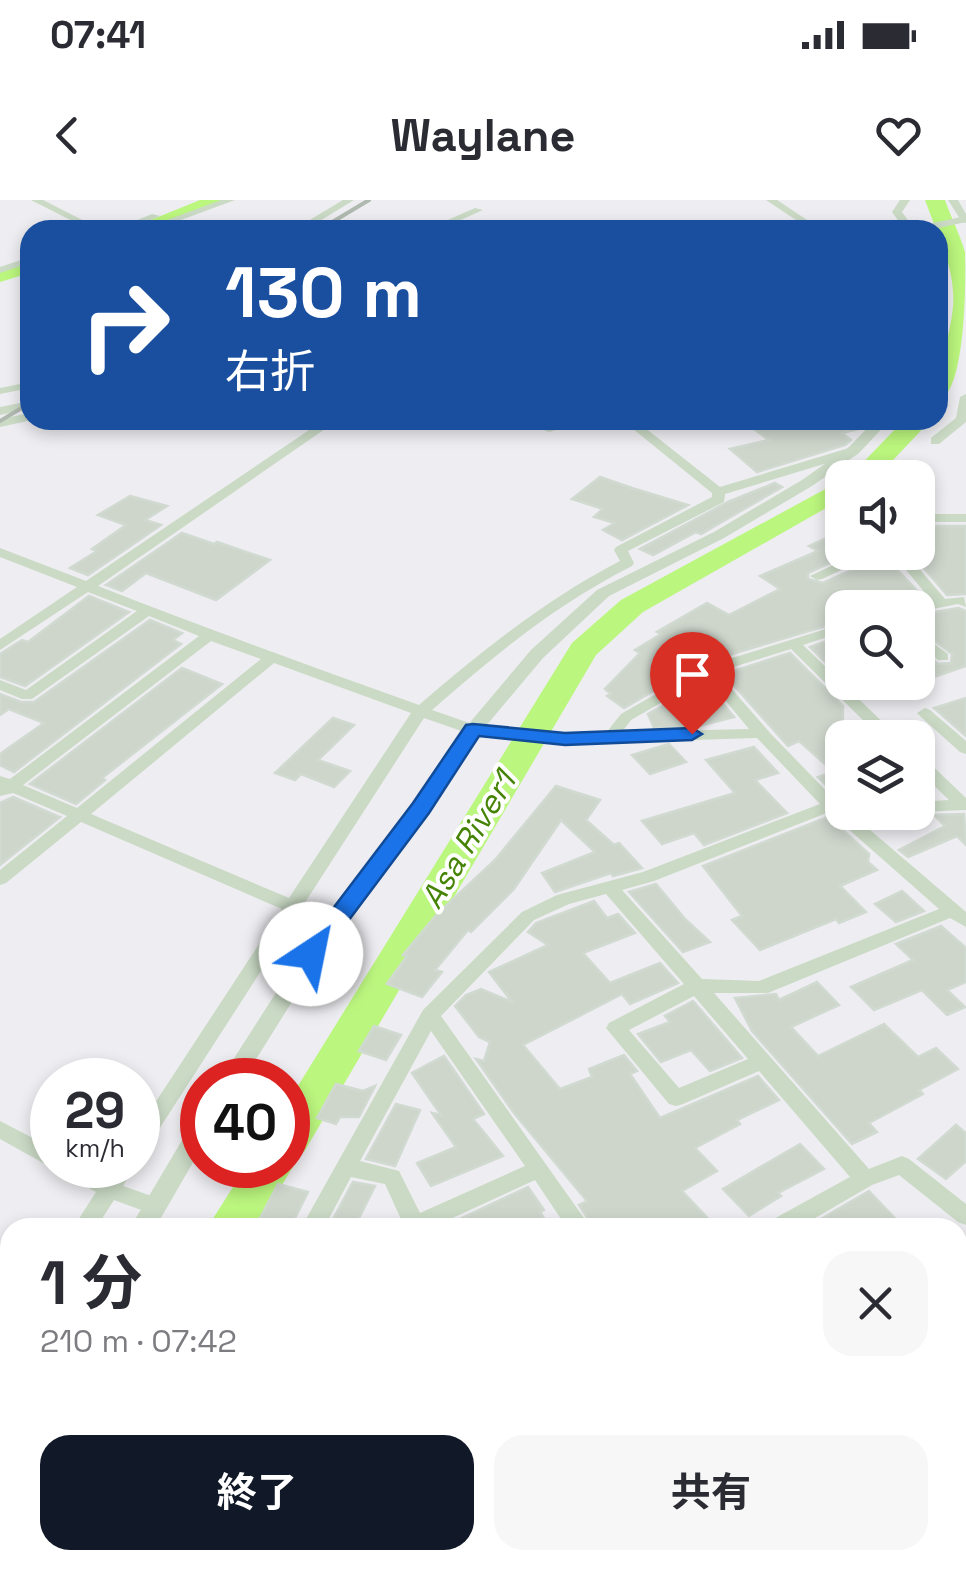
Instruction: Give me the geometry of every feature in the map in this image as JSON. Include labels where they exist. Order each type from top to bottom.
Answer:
[{"type":"street","points":[[36,200],[77,220]]},
{"type":"street","points":[[146,220],[201,200]]},
{"type":"street","points":[[173,220],[230,200]]},
{"type":"street","points":[[315,220],[349,200]]},
{"type":"street","points":[[454,220],[478,210],[462,200]]},
{"type":"street","points":[[770,200],[801,220]]},
{"type":"street","points":[[905,200],[897,212],[905,220]]},
{"type":"street","points":[[952,200],[963,223]]},
{"type":"street","points":[[935,441],[962,419],[966,397]]},
{"type":"street","points":[[0,646],[317,430]]},
{"type":"street","points":[[160,1111],[418,713],[503,640],[584,585],[628,563],[622,550],[719,499],[718,492],[640,430]]},
{"type":"street","points":[[245,1058],[331,923],[421,808],[473,730],[537,654],[603,593],[745,521],[853,451],[874,430]]},
{"type":"street","points":[[718,492],[853,451]]},
{"type":"street","points":[[935,518],[966,518]]},
{"type":"street","points":[[0,552],[418,713],[473,730],[565,739],[758,733]]},
{"type":"street","points":[[817,576],[831,570]]},
{"type":"street","points":[[913,570],[941,603]]},
{"type":"street","points":[[584,585],[603,593]]},
{"type":"street","points":[[935,604],[966,603]]},
{"type":"street","points":[[0,686],[27,696],[148,610]]},
{"type":"street","points":[[610,738],[626,717],[708,670],[825,633]]},
{"type":"street","points":[[4,787],[210,634]]},
{"type":"street","points":[[792,642],[872,720]]},
{"type":"street","points":[[935,650],[943,657]]},
{"type":"street","points":[[0,879],[274,656]]},
{"type":"street","points":[[708,670],[758,733],[825,794]]},
{"type":"street","points":[[925,713],[966,748]]},
{"type":"street","points":[[935,777],[965,804]]},
{"type":"street","points":[[4,787],[331,923]]},
{"type":"street","points":[[935,806],[965,804]]},
{"type":"street","points":[[318,1218],[430,1015],[528,916],[563,899],[612,888],[710,855],[825,810]]},
{"type":"street","points":[[762,1062],[676,1098],[616,1028],[697,986],[761,988],[959,916],[864,830]]},
{"type":"street","points":[[612,888],[865,1179]]},
{"type":"street","points":[[430,1015],[573,1218]]},
{"type":"street","points":[[0,1129],[30,1146]]},
{"type":"street","points":[[106,1188],[148,1217],[180,1164]]},
{"type":"street","points":[[796,1218],[865,1179],[902,1165],[966,1216]]},
{"type":"street","points":[[345,1168],[392,1177],[412,1218]]},
{"type":"street","points":[[433,1218],[537,1170]]},
{"type":"street","points":[[91,1218],[110,1190]]},
{"type":"building","points":[[755,430],[854,430],[842,433],[851,440],[845,445],[757,472],[730,449],[769,440]]},
{"type":"building","points":[[600,477],[688,505],[622,540],[603,530],[615,523],[594,517],[603,509],[572,499]]},
{"type":"building","points":[[775,483],[782,487],[701,534],[696,532],[653,555],[640,549],[728,502]]},
{"type":"building","points":[[130,496],[167,506],[145,520],[161,525],[88,575],[70,568],[126,525],[98,515]]},
{"type":"building","points":[[935,526],[966,526],[966,594],[947,595],[926,570],[935,570]]},
{"type":"building","points":[[182,533],[270,560],[216,600],[146,573],[122,591],[106,585]]},
{"type":"building","points":[[825,539],[825,565],[808,573],[808,579],[823,583],[852,570],[897,570],[916,590],[825,590],[825,626],[702,663],[624,708],[607,696],[611,694],[605,689],[640,653],[635,650],[661,634],[657,632],[707,603],[729,615],[780,589],[760,576],[818,551],[809,546]]},
{"type":"building","points":[[89,596],[129,612],[25,686],[0,677],[0,654],[22,640],[28,642]]},
{"type":"building","points":[[958,608],[966,611],[966,666],[935,677],[935,662],[951,663],[952,654],[935,641],[935,612]]},
{"type":"building","points":[[150,620],[182,633],[173,640],[181,644],[14,772],[0,765],[0,754],[44,723],[9,709],[0,715],[0,694],[34,702]]},
{"type":"building","points":[[825,642],[825,662],[810,647]]},
{"type":"building","points":[[790,653],[825,688],[825,700],[837,700],[843,706],[843,720],[825,720],[825,764],[799,741],[788,746],[724,674]]},
{"type":"building","points":[[182,668],[222,684],[102,778],[105,780],[76,804],[30,784]]},
{"type":"building","points":[[705,682],[734,717],[699,726],[654,728],[648,714]]},
{"type":"building","points":[[966,698],[966,736],[934,708]]},
{"type":"building","points":[[333,718],[354,725],[318,760],[350,771],[334,787],[301,774],[295,780],[275,773]]},
{"type":"building","points":[[669,744],[686,762],[650,774],[632,755]]},
{"type":"building","points":[[754,747],[778,773],[755,780],[787,813],[704,845],[694,833],[662,844],[642,821],[735,793],[706,760]]},
{"type":"building","points":[[556,786],[600,800],[586,820],[614,845],[619,843],[642,868],[613,876],[611,873],[555,892],[542,873],[595,852],[561,820],[514,889],[471,932],[468,930],[435,970],[442,972],[422,997],[387,984],[407,956],[403,955],[437,914],[495,860]]},
{"type":"building","points":[[13,797],[60,817],[0,865],[0,803]]},
{"type":"building","points":[[964,814],[966,845],[957,836],[908,857],[899,850],[945,826],[935,815]]},
{"type":"building","points":[[825,818],[825,830],[842,830],[869,854],[868,862],[877,870],[840,886],[866,912],[839,923],[836,919],[760,950],[732,920],[742,916],[703,866]]},
{"type":"building","points":[[656,884],[710,942],[683,952],[629,892]]},
{"type":"building","points":[[902,891],[924,911],[896,922],[875,904]]},
{"type":"building","points":[[594,901],[607,918],[618,914],[635,933],[583,953],[610,983],[660,963],[678,983],[630,1004],[622,994],[523,1045],[560,1089],[592,1077],[589,1069],[624,1055],[637,1071],[630,1074],[660,1118],[758,1076],[779,1100],[737,1120],[740,1124],[695,1148],[717,1171],[682,1191],[708,1218],[587,1218],[579,1205],[587,1201],[514,1113],[476,1059],[484,1061],[490,1042],[479,1037],[455,1006],[466,995],[481,989],[512,1002],[489,972],[548,945],[528,932],[536,923]]},
{"type":"building","points":[[941,926],[966,948],[966,982],[947,990],[965,1007],[947,1015],[922,990],[874,1010],[851,987],[913,960],[896,944]]},
{"type":"building","points":[[817,982],[839,1005],[791,1027],[818,1056],[884,1024],[918,1057],[936,1048],[958,1069],[919,1090],[923,1094],[869,1123],[877,1132],[852,1144],[752,1031],[735,998],[776,994],[779,1000]]},
{"type":"building","points":[[693,1001],[742,1058],[710,1071],[691,1050],[661,1062],[638,1034],[670,1022],[665,1016]]},
{"type":"building","points":[[374,1026],[401,1035],[386,1060],[359,1051]]},
{"type":"building","points":[[444,1056],[484,1114],[473,1119],[503,1156],[431,1186],[417,1163],[456,1147],[432,1113],[441,1115],[412,1073]]},
{"type":"building","points":[[336,1084],[363,1091],[375,1086],[359,1117],[340,1117],[336,1124],[317,1118]]},
{"type":"building","points":[[396,1104],[420,1110],[395,1166],[366,1159]]},
{"type":"building","points":[[956,1125],[966,1133],[966,1161],[946,1179],[918,1159]]},
{"type":"building","points":[[800,1144],[824,1169],[778,1193],[781,1196],[749,1216],[723,1189]]},
{"type":"building","points":[[353,1182],[375,1186],[359,1218],[334,1218]]},
{"type":"building","points":[[528,1187],[544,1210],[540,1212],[544,1218],[462,1218]]},
{"type":"building","points":[[276,1188],[308,1192],[295,1218],[260,1218]]},
{"type":"building","points":[[869,1191],[895,1218],[823,1218]]},
{"type":"waterway","points":[[163,220],[218,200]]},
{"type":"waterway","name":"Asa River1","points":[[935,200],[942,220]]},
{"type":"waterway","name":"Asa River1","points":[[948,235],[961,270],[964,308],[948,373]]},
{"type":"waterway","points":[[0,276],[20,269]]},
{"type":"waterway","name":"Asa River1","points":[[879,460],[908,430]]},
{"type":"waterway","name":"Asa River1","points":[[310,1103],[583,650],[632,606],[825,498]]},
{"type":"waterway","name":"Asa River1","points":[[237,1218],[257,1188]]},
{"type":"railway","points":[[336,220],[369,200]]},
{"type":"railway","points":[[0,421],[20,409]]},
{"type":"route","points":[[311,954],[421,808],[473,730],[565,739],[692,734]]}]
